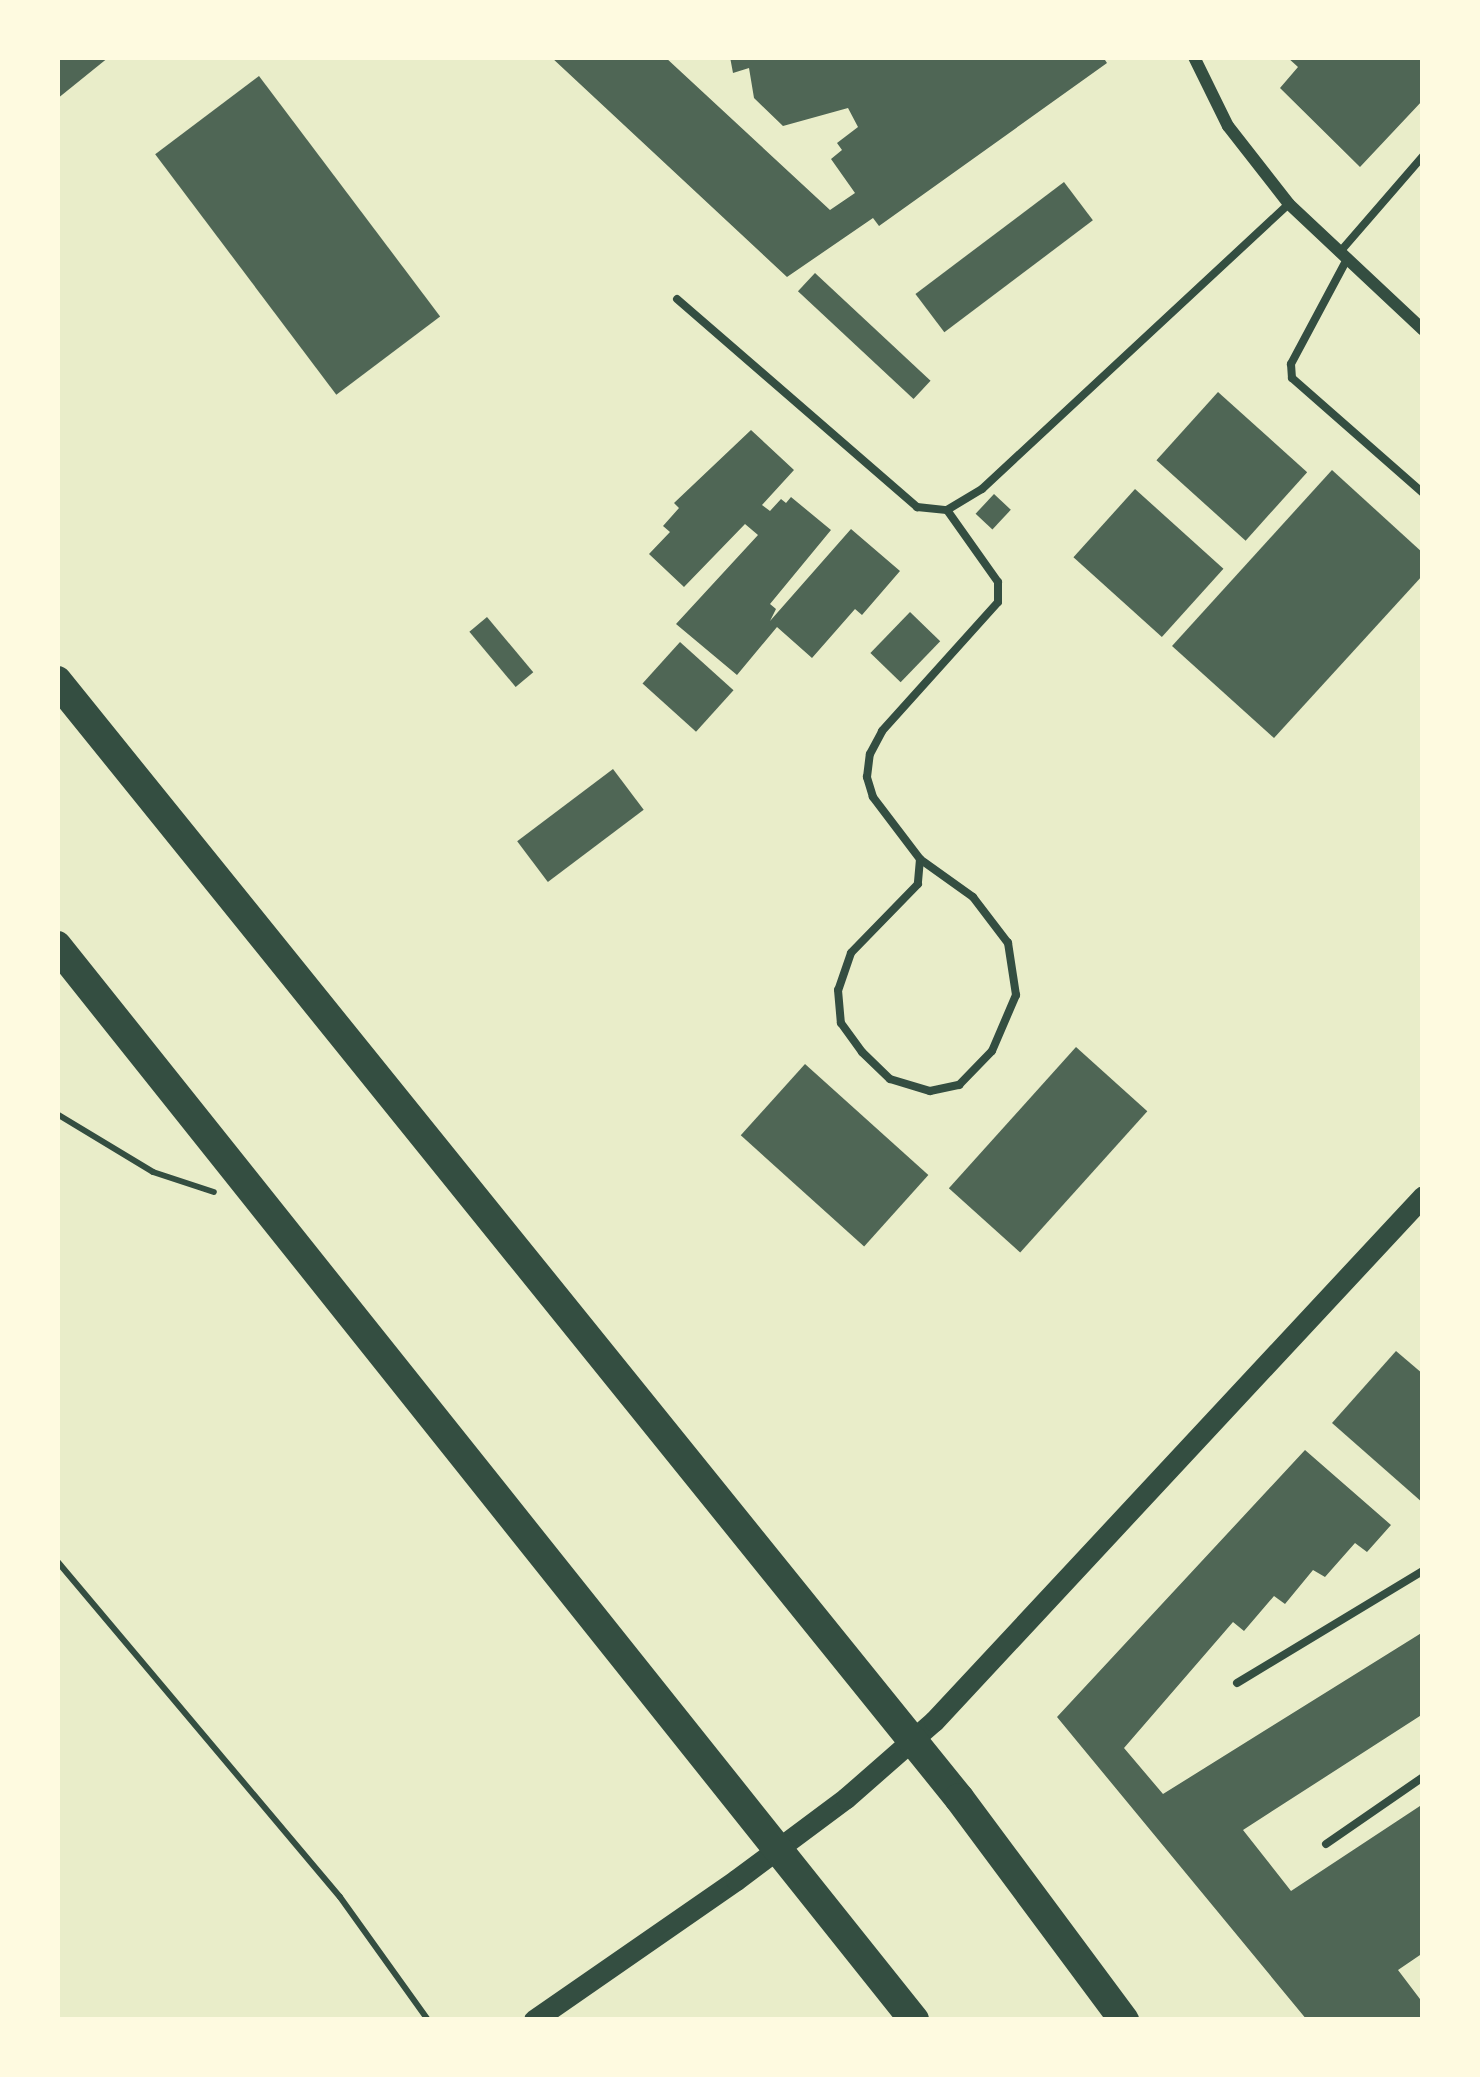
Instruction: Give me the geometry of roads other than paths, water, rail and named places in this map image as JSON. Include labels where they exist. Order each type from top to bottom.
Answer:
[{"type":"highway","points":[[57,681],[959,1798],[1124,2020]]},
{"type":"highway","points":[[57,946],[914,2020]]},
{"type":"street","points":[[1194,57],[1228,126],[1289,204],[1423,330]]},
{"type":"street","points":[[534,2020],[846,1798],[979,1676],[1423,1196]]},
{"type":"lane","points":[[1423,156],[1342,257],[1291,364],[1292,377],[1423,493]]},
{"type":"lane","points":[[677,299],[917,507],[947,510],[982,489],[1289,204]]},
{"type":"lane","points":[[920,859],[918,884],[851,953],[838,990],[841,1023],[862,1052],[890,1079],[930,1091],[959,1085],[992,1052],[1016,994],[1008,943],[973,897],[920,859],[873,797],[867,777],[870,754],[882,731],[998,602],[998,581],[947,510]]},
{"type":"lane","points":[[1237,1683],[1423,1571]]},
{"type":"lane","points":[[1326,1844],[1423,1777]]}]
